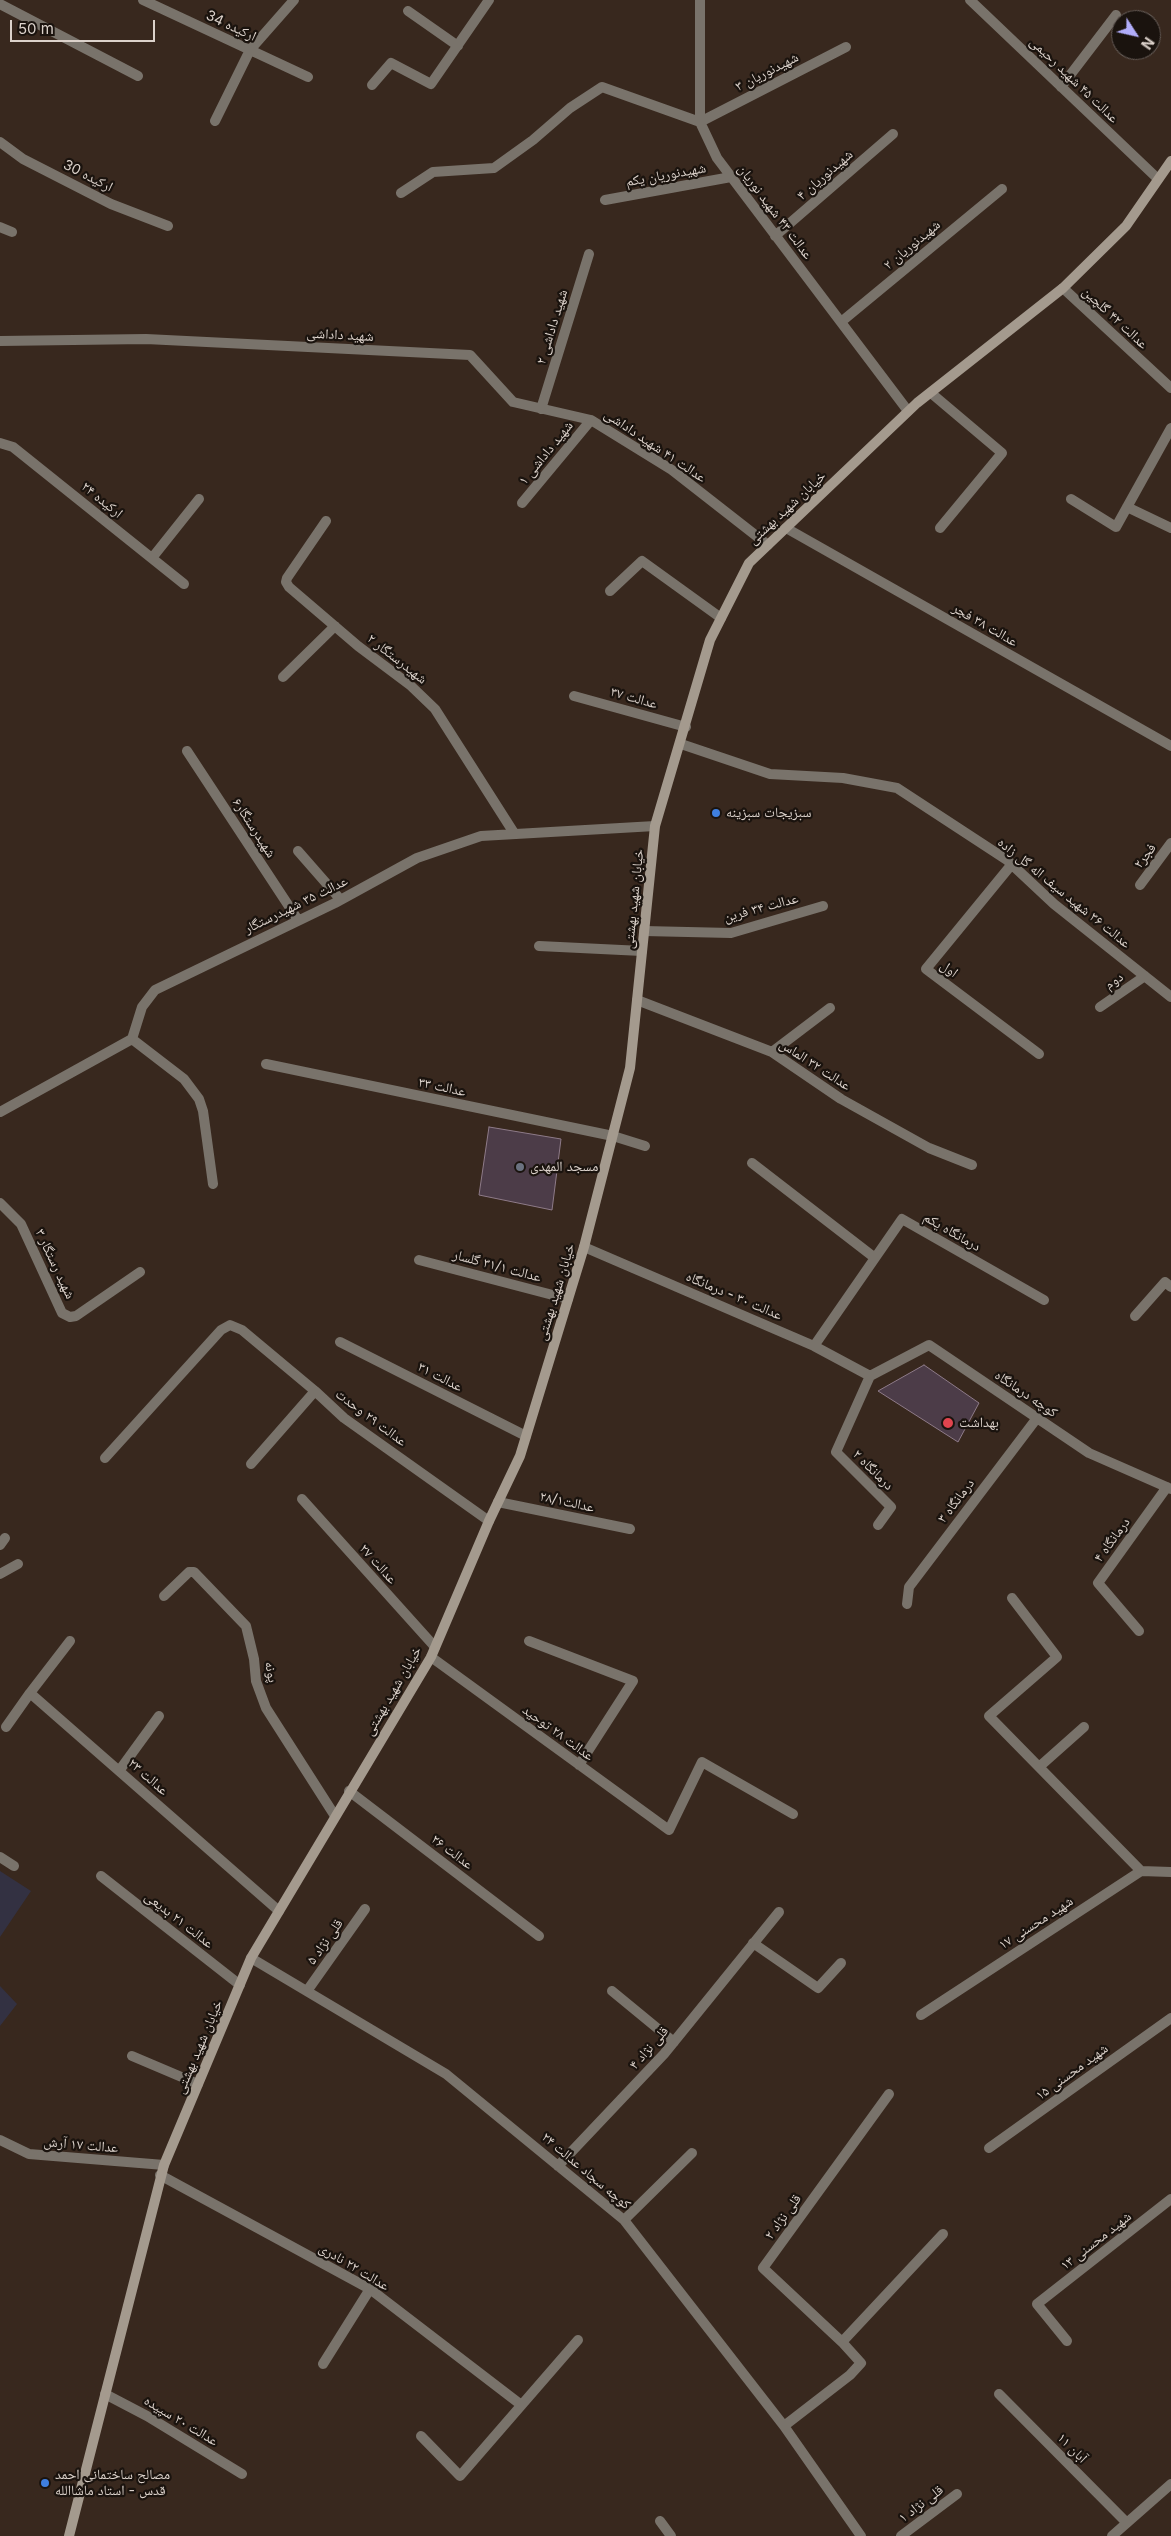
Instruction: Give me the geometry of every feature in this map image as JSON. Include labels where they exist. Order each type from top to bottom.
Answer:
[{"type":"main road","name":"خیابان شهید بهشتی","points":[[69,2536],[162,2170],[251,1958],[349,1791],[431,1657],[489,1521],[520,1456],[584,1247],[630,1068],[655,826],[681,744],[710,640],[749,563],[908,411],[1063,288],[1126,226],[1171,161]]},
{"type":"street","name":"ارکیده 34","points":[[143,0],[308,77]]},
{"type":"street","points":[[215,121],[250,50],[294,0]]},
{"type":"street","points":[[372,85],[391,64],[431,84],[489,0]]},
{"type":"street","name":"عدالت ۴۳ شهید نوریان","points":[[700,0],[700,122],[717,158],[908,411]]},
{"type":"street","name":"عدالت ۴۵ شهید رحیمی","points":[[970,0],[1158,179]]},
{"type":"street","points":[[0,4],[138,76]]},
{"type":"street","points":[[408,11],[458,46]]},
{"type":"street","points":[[1062,87],[1111,22]]},
{"type":"street","name":"شهیدنوریان ۳","points":[[700,122],[846,48]]},
{"type":"street","points":[[400,194],[433,172],[494,168],[534,140],[570,108],[602,87],[700,122]]},
{"type":"street","name":"شهیدنوریان ۴","points":[[775,236],[893,134]]},
{"type":"street","name":"ارکیده 30","points":[[0,142],[23,159],[111,204],[168,226]]},
{"type":"street","name":"شهیدنوریان یکم","points":[[605,200],[731,177]]},
{"type":"street","name":"شهیدنوریان ۲","points":[[841,322],[1002,189]]},
{"type":"street","points":[[0,228],[12,232]]},
{"type":"street","name":"شهید داداشی ۲","points":[[542,409],[589,254]]},
{"type":"street","name":"عدالت ۴۲ گلچین","points":[[1063,288],[1171,388]]},
{"type":"street","name":"شهید داداشی","points":[[0,341],[146,339],[470,355],[513,402]]},
{"type":"street","points":[[930,392],[1002,453],[940,528]]},
{"type":"street","name":"عدالت ۴۱ شهید داداشی","points":[[513,402],[591,420],[672,470],[768,545]]},
{"type":"street","name":"شهید داداشی ۱","points":[[522,504],[591,420]]},
{"type":"street","points":[[1072,500],[1116,527],[1171,428]]},
{"type":"street","name":"ارکیده ۲۴","points":[[0,443],[13,447],[184,584]]},
{"type":"street","points":[[152,558],[199,499]]},
{"type":"street","points":[[1128,507],[1171,528]]},
{"type":"street","name":"شهیدرستگار ۲","points":[[326,521],[286,582],[334,626],[410,686],[435,709],[514,833]]},
{"type":"street","name":"عدالت ۳۸ فجر","points":[[786,528],[1171,746]]},
{"type":"street","points":[[610,591],[642,561],[722,618]]},
{"type":"street","points":[[283,677],[334,626]]},
{"type":"street","name":"عدالت ۳۷","points":[[574,696],[686,727]]},
{"type":"street","name":"عدالت ۳۶ شهید سیف اله گل زاده","points":[[681,744],[770,774],[843,778],[897,788],[1012,864],[1054,904],[1171,997]]},
{"type":"street","name":"شهیدرستگار۶","points":[[187,751],[298,920]]},
{"type":"street","name":"عدالت ۳۵ شهیدرستگار","points":[[132,1039],[142,1007],[155,990],[340,899],[417,858],[481,836],[655,826]]},
{"type":"street","name":"فجر۲","points":[[1140,885],[1171,843]]},
{"type":"street","points":[[298,852],[340,899]]},
{"type":"street","name":"اول","points":[[1012,864],[926,969],[1039,1054]]},
{"type":"street","name":"عدالت ۳۴ فرین","points":[[644,931],[731,933],[823,906]]},
{"type":"street","points":[[539,946],[642,951]]},
{"type":"street","name":"دوم","points":[[1100,1008],[1145,976]]},
{"type":"street","name":"عدالت ۳۲ الماس","points":[[637,1000],[772,1052],[841,1099],[929,1148],[972,1165]]},
{"type":"street","points":[[772,1052],[830,1008]]},
{"type":"street","points":[[0,1112],[132,1039],[184,1079],[199,1099],[212,1184]]},
{"type":"street","name":"عدالت ۳۳","points":[[266,1064],[613,1136],[645,1146]]},
{"type":"street","points":[[752,1163],[875,1258]]},
{"type":"street","name":"شهید رستگار ۳","points":[[0,1202],[21,1224],[62,1313],[76,1316],[140,1272]]},
{"type":"street","name":"درمانگاه یکم","points":[[814,1346],[902,1219],[1044,1300]]},
{"type":"street","name":"عدالت ۳۰ - درمانگاه","points":[[584,1247],[814,1346],[870,1376]]},
{"type":"street","name":"عدالت ۳۱/۱ گلسار","points":[[420,1260],[568,1299]]},
{"type":"street","points":[[1135,1316],[1165,1282],[1171,1287]]},
{"type":"street","points":[[105,1458],[221,1330],[230,1325],[242,1330],[315,1391]]},
{"type":"street","name":"عدالت ۳۱","points":[[340,1342],[526,1436]]},
{"type":"street","name":"کوچه درمانگاه","points":[[870,1376],[929,1345],[1088,1453],[1169,1488]]},
{"type":"street","name":"درمانگاه ۲","points":[[870,1376],[836,1452],[890,1507],[878,1525]]},
{"type":"street","name":"عدالت ۲۹ وحدت","points":[[251,1464],[315,1391],[344,1418],[489,1521]]},
{"type":"street","name":"درمانگاه ۳","points":[[907,1604],[909,1587],[1037,1418]]},
{"type":"street","name":"درمانگاه ۴","points":[[1139,1631],[1098,1583],[1169,1488]]},
{"type":"street","name":"عدالت ۲۷","points":[[302,1499],[435,1647]]},
{"type":"street","name":"عدالت۲۸/۱","points":[[498,1502],[630,1528]]},
{"type":"street","points":[[0,1574],[18,1564]]},
{"type":"street","name":"پونه","points":[[164,1596],[189,1572],[194,1572],[246,1626],[254,1659],[256,1681],[266,1708],[335,1816]]},
{"type":"street","points":[[1012,1598],[1057,1657],[989,1716],[1140,1871],[1171,1872]]},
{"type":"street","points":[[6,1727],[70,1641]]},
{"type":"street","points":[[529,1641],[632,1681],[579,1765]]},
{"type":"street","name":"عدالت ۲۸ توحید","points":[[431,1657],[669,1830],[702,1762],[793,1814]]},
{"type":"street","name":"عدالت ۲۳","points":[[30,1693],[279,1911]]},
{"type":"street","points":[[119,1771],[159,1716]]},
{"type":"street","points":[[1039,1767],[1084,1726]]},
{"type":"street","name":"عدالت ۲۶","points":[[349,1791],[539,1936]]},
{"type":"street","points":[[0,1857],[14,1866]]},
{"type":"street","name":"شهید محسنی ۱۷","points":[[921,2015],[1140,1871]]},
{"type":"street","name":"عدالت ۲۱ بدیعی","points":[[101,1876],[240,1985]]},
{"type":"street","name":"قلی نژاد ۵","points":[[307,1991],[364,1909]]},
{"type":"street","name":"قلی نژاد ۴","points":[[558,2166],[674,2042],[779,1912]]},
{"type":"street","points":[[753,1943],[818,1988],[841,1963]]},
{"type":"street","name":"کوچه سجاد عدالت ۲۴","points":[[251,1958],[446,2074],[624,2220],[784,2426],[861,2536]]},
{"type":"street","points":[[612,1991],[674,2042]]},
{"type":"street","name":"شهید محسنی ۱۵","points":[[989,2148],[1171,2018]]},
{"type":"street","points":[[132,2056],[198,2084]]},
{"type":"street","name":"قلی نژاد ۲","points":[[784,2426],[850,2375],[861,2363],[842,2342],[762,2268],[889,2094]]},
{"type":"street","name":"عدالت ۱۷ آرش","points":[[1,2143],[34,2155],[162,2170]]},
{"type":"street","points":[[624,2220],[692,2153]]},
{"type":"street","name":"عدالت ۲۲ نادری","points":[[162,2170],[370,2289],[520,2404]]},
{"type":"street","name":"شهید محسنی ۱۳","points":[[1066,2341],[1037,2304],[1171,2199]]},
{"type":"street","points":[[842,2342],[943,2234]]},
{"type":"street","points":[[323,2364],[370,2289]]},
{"type":"street","points":[[420,2436],[460,2476],[520,2404],[578,2340]]},
{"type":"street","name":"عدالت ۲۰ سپیده","points":[[106,2394],[147,2416],[242,2474]]},
{"type":"street","name":"آبان ۱۱","points":[[999,2394],[1126,2522]]},
{"type":"street","points":[[1112,2536],[1171,2484]]},
{"type":"street","name":"قلی نژاد ۱","points":[[902,2536],[957,2494]]},
{"type":"street","points":[[660,2521],[671,2536]]},
{"type":"shaded area","points":[[0,1871],[31,1891],[0,1937]]},
{"type":"shaded area","points":[[0,1986],[17,2004],[0,2026]]},
{"type":"building","name":"مسجد المهدی","points":[[489,1127],[561,1139],[552,1210],[479,1195]]},
{"type":"building","name":"بهداشت","points":[[924,1365],[979,1403],[958,1442],[878,1391]]},
{"type":"place","name":"سبزیجات سبزینه","points":[[716,813]]},
{"type":"place","name":"مسجد المهدی","points":[[520,1167]]},
{"type":"place","name":"بهداشت","points":[[948,1423]]},
{"type":"place","name":"مصالح ساختمانی احمد قدس - استاد ماشاالله","points":[[45,2483]]}]
